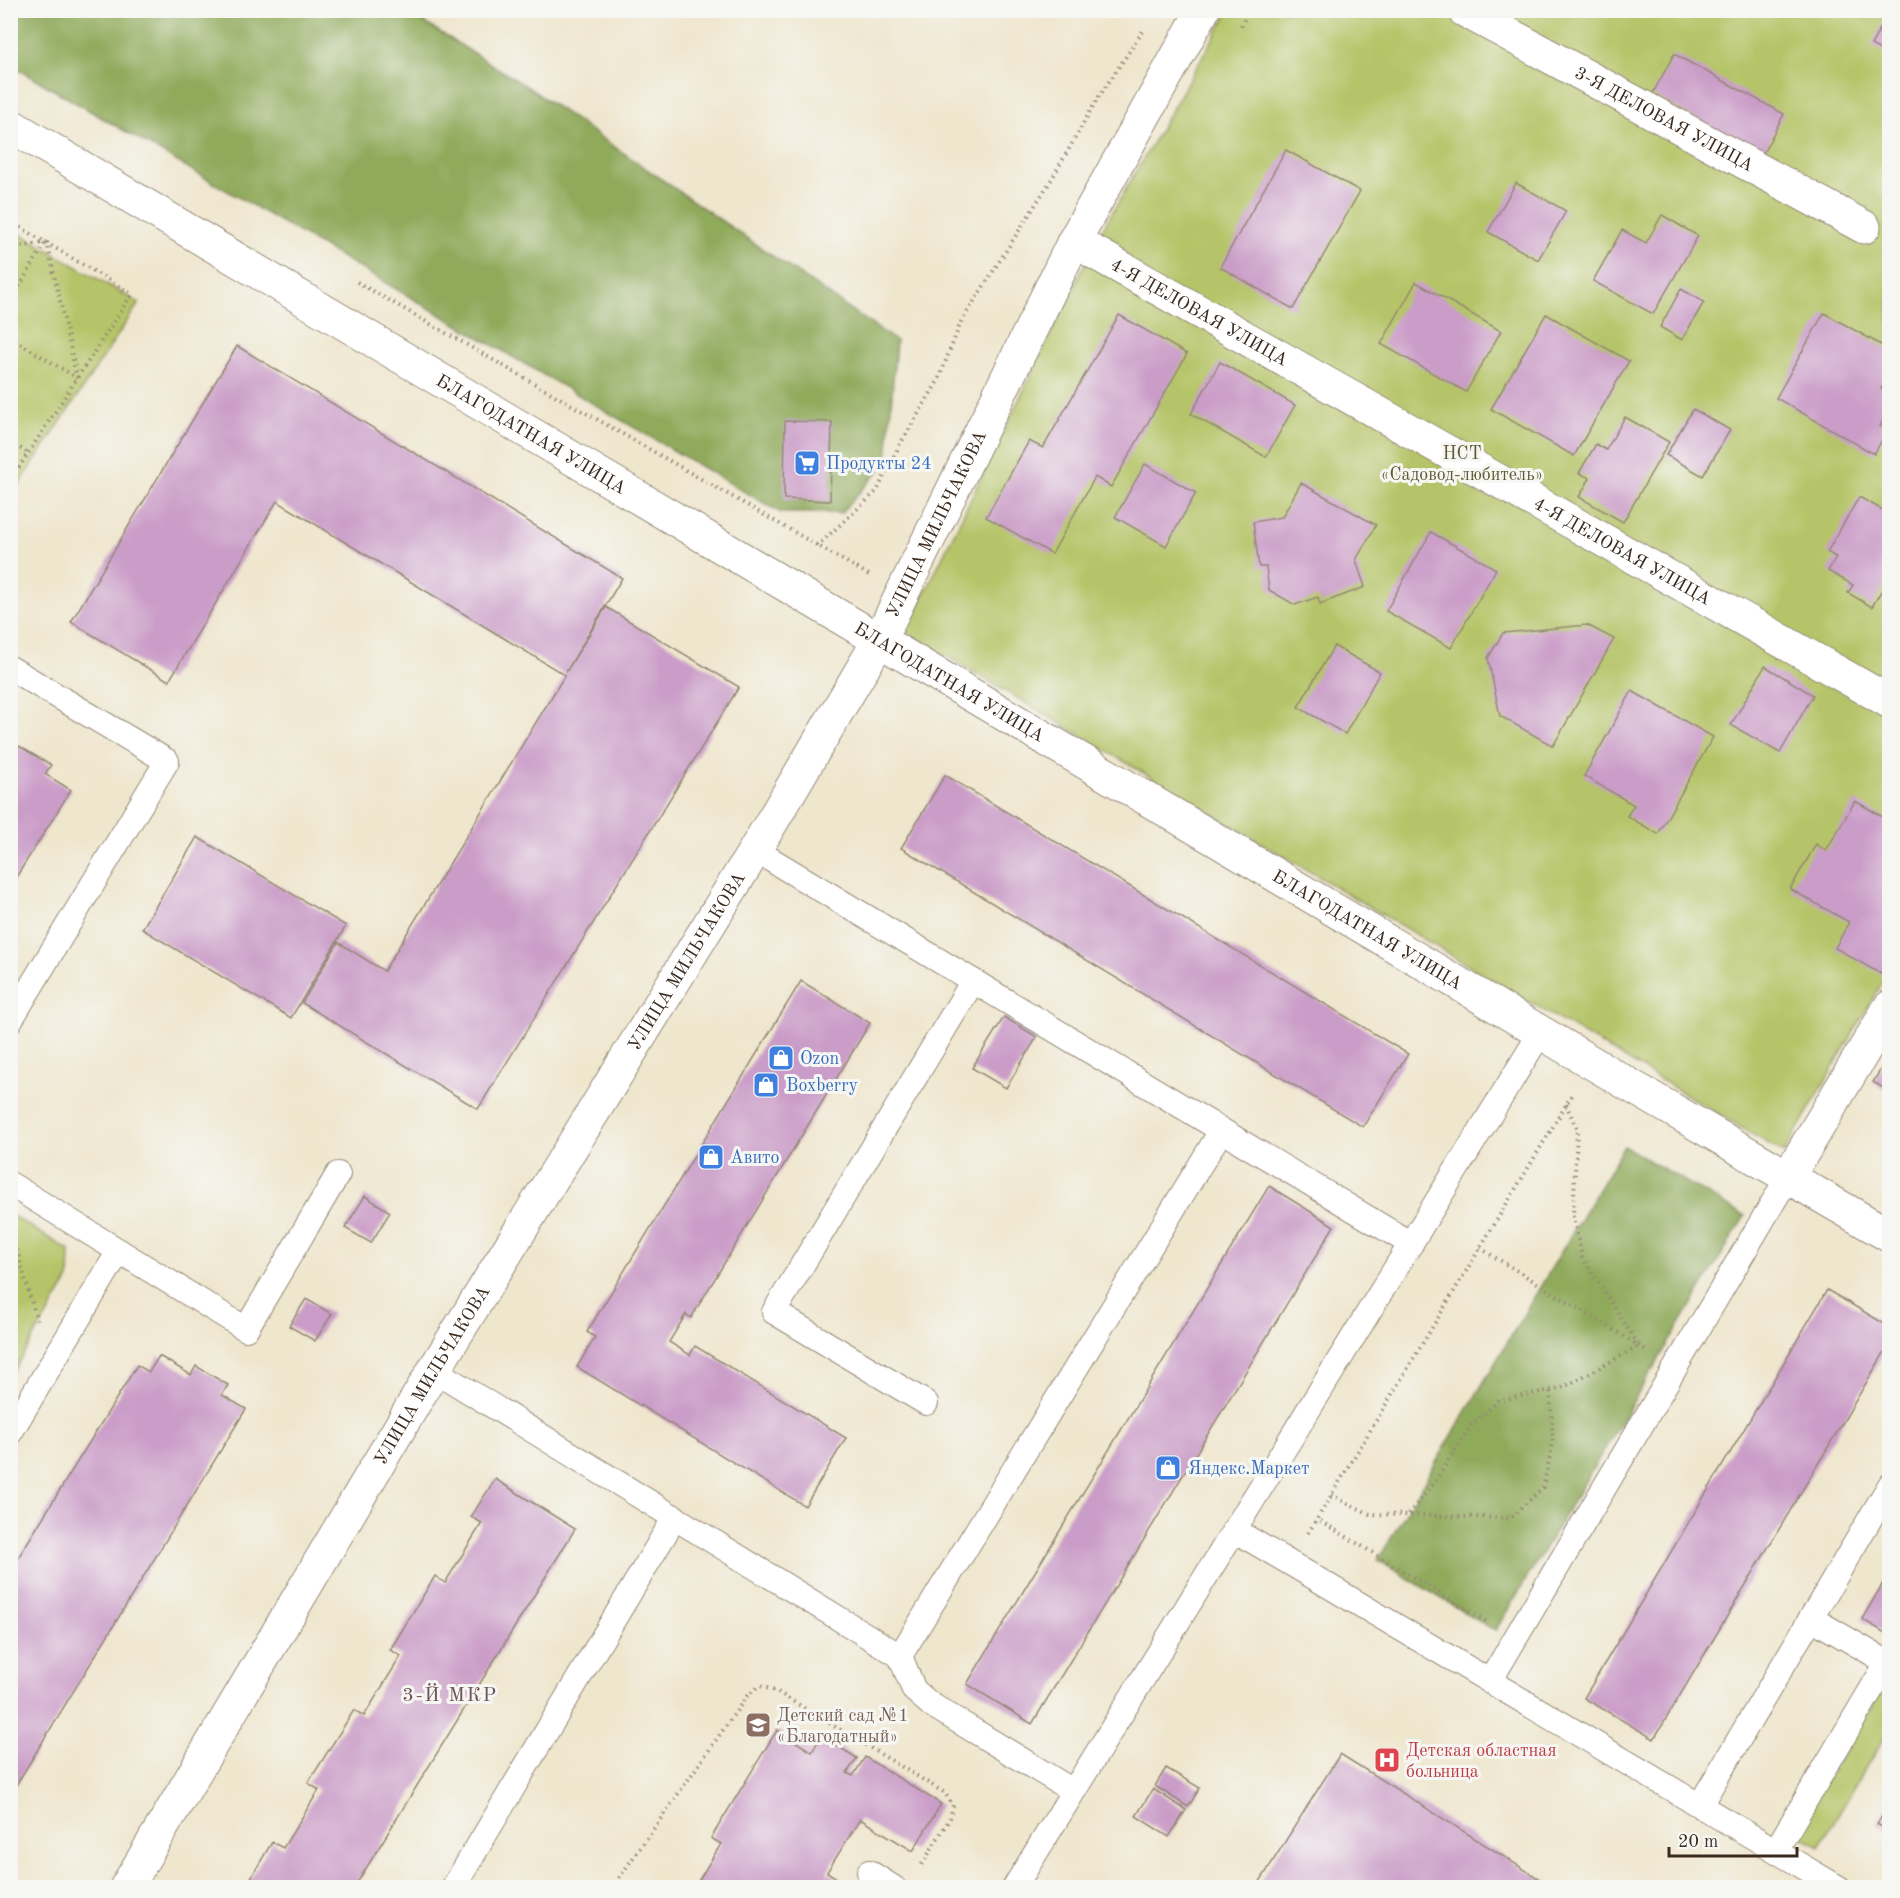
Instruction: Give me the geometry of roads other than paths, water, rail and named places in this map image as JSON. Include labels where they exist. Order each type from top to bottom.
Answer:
[{"type":"street","name":"УЛИЦА МИЛЬЧАКОВА","points":[[126,1887],[434,1370],[755,850],[880,639],[1074,242],[1203,10]]},
{"type":"street","name":"3-Я ДЕЛОВАЯ УЛИЦА","points":[[1464,10],[1864,227]]},
{"type":"street","name":"БЛАГОДАТНАЯ УЛИЦА","points":[[10,125],[1541,1032],[1890,1236]]},
{"type":"street","name":"4-Я ДЕЛОВАЯ УЛИЦА","points":[[1074,242],[1890,702]]},
{"type":"street","points":[[1788,1177],[1890,1007]]},
{"type":"lane","points":[[10,668],[167,762],[10,1021]]},
{"type":"lane","points":[[755,850],[1411,1244]]},
{"type":"lane","points":[[926,1403],[774,1312],[974,981]]},
{"type":"lane","points":[[1014,1887],[1541,1032]]},
{"type":"lane","points":[[900,1656],[1221,1131]]},
{"type":"lane","points":[[10,1184],[246,1329],[338,1174]]},
{"type":"lane","points":[[1490,1681],[1788,1177]]},
{"type":"lane","points":[[10,1433],[120,1251]]},
{"type":"lane","points":[[434,1370],[900,1656],[914,1690],[930,1704],[1073,1791]]},
{"type":"lane","points":[[1700,1805],[1811,1618],[1883,1512],[1890,1485]]},
{"type":"lane","points":[[453,1887],[675,1517]]},
{"type":"lane","points":[[1234,1530],[1839,1887]]},
{"type":"lane","points":[[1776,1850],[1888,1664],[1811,1618]]},
{"type":"lane","points":[[869,1872],[894,1887]]},
{"type":"place","name":"Продукты 24","points":[[807,463]]},
{"type":"place","name":"Ozon","points":[[781,1058]]},
{"type":"place","name":"Boxberry","points":[[766,1085]]},
{"type":"place","name":"Авито","points":[[711,1157]]},
{"type":"place","name":"Яндекс.Маркет","points":[[1168,1468]]},
{"type":"place","name":"Детский сад №1 «Благодатный»","points":[[758,1725]]},
{"type":"place","name":"Детская областная больница","points":[[1387,1760]]},
{"type":"district","name":"3-Й МКР","points":[[450,1694]]},
{"type":"park label","name":"НСТ «Садовод-любитель»","points":[[1462,463]]}]
